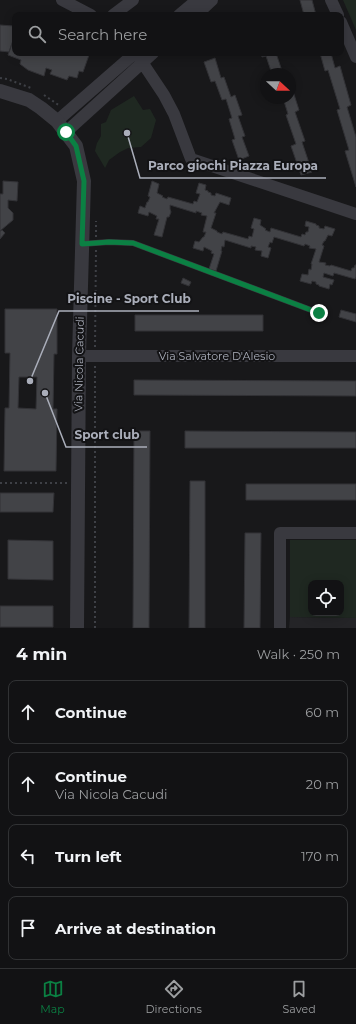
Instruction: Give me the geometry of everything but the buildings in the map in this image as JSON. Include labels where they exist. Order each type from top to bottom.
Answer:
[{"type":"street","points":[[62,0],[85,12]]},
{"type":"street","points":[[117,12],[133,0]]},
{"type":"street","points":[[183,12],[197,0]]},
{"type":"street","points":[[199,12],[212,0]]},
{"type":"street","points":[[331,0],[337,12]]},
{"type":"street","points":[[344,28],[355,49]]},
{"type":"street","points":[[62,126],[138,56],[164,95],[174,114],[191,159],[356,214]]},
{"type":"street","name":"Via Nicola Cacudi","points":[[0,91],[29,100],[62,126],[76,146],[84,181],[79,356],[76,628]]},
{"type":"street","name":"Via Salvatore D'Alesio","points":[[79,356],[356,356]]},
{"type":"street","points":[[280,628],[280,533],[356,533]]},
{"type":"lane","points":[[82,244],[109,242],[133,243],[319,313]]},
{"type":"path","points":[[0,483],[95,484]]},
{"type":"shaded area","points":[[343,0],[356,0],[356,30]]},
{"type":"shaded area","points":[[134,96],[143,110],[150,109],[156,120],[151,138],[141,147],[128,148],[120,152],[109,160],[105,168],[95,151],[101,136],[101,124],[106,122],[111,110]]},
{"type":"shaded area","points":[[290,540],[356,540],[356,618],[290,617]]},
{"type":"shaded area","points":[[290,617],[356,618],[356,628],[289,628]]},
{"type":"place","name":"Parco giochi Piazza Europa","points":[[127,133]]},
{"type":"place","name":"Piscine - Sport Club","points":[[30,381]]},
{"type":"place","name":"Sport club","points":[[45,393]]},
{"type":"route","points":[[66,132],[76,146],[84,181],[82,244],[109,242],[133,243],[319,313]]}]
